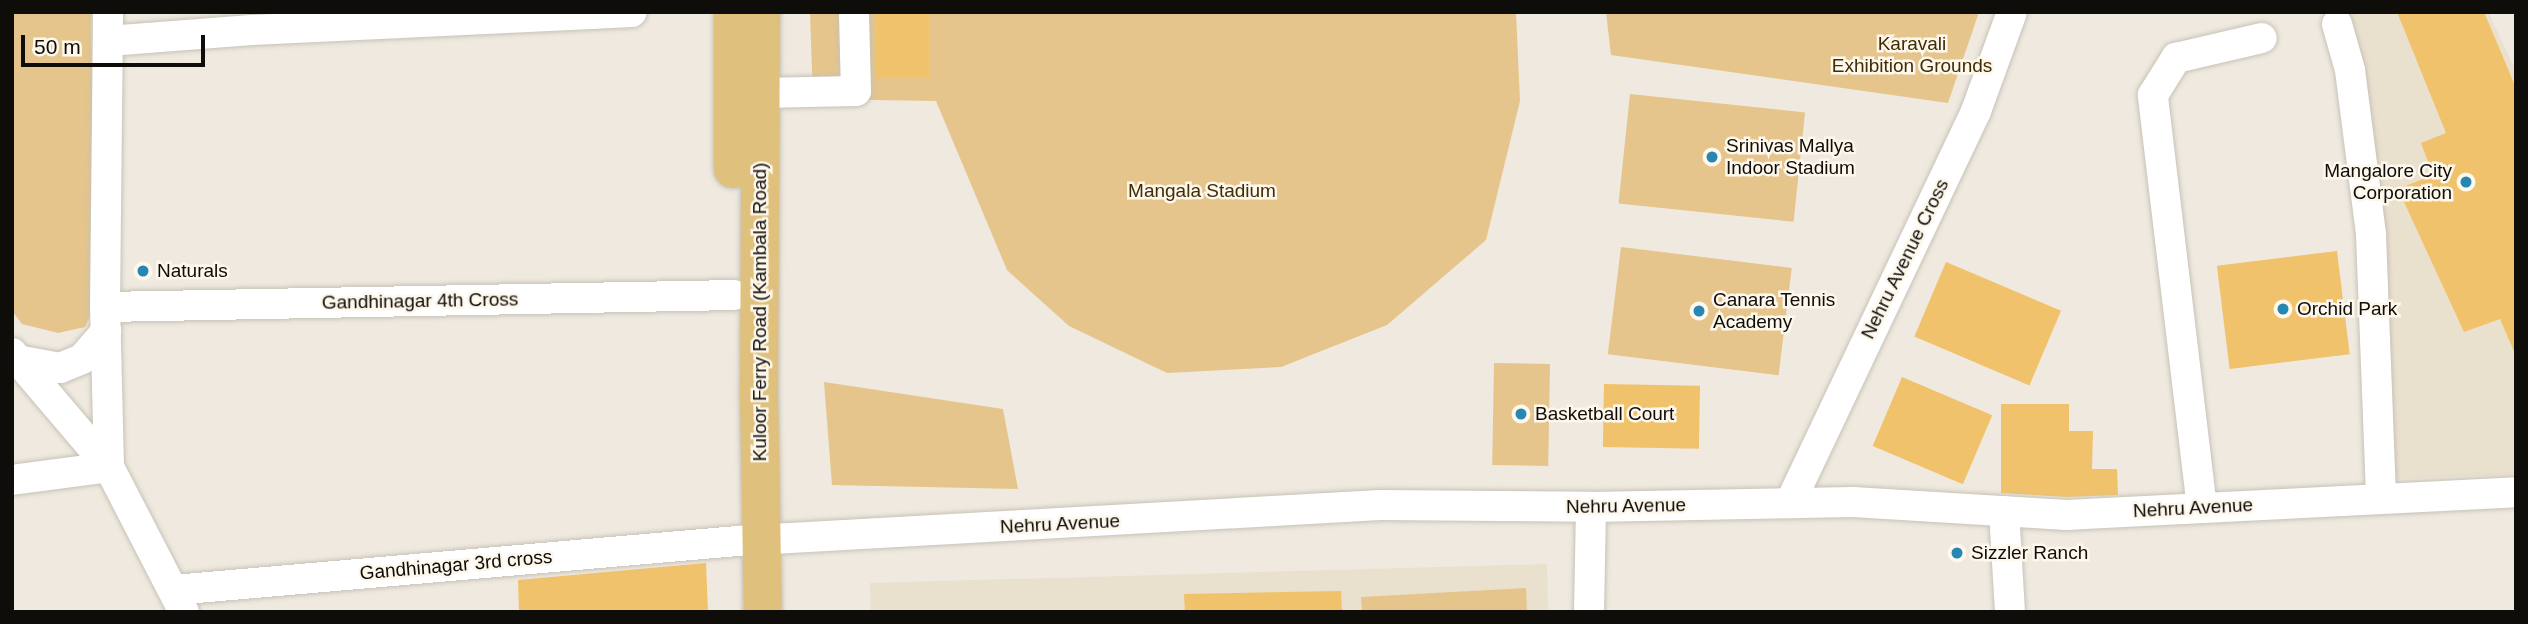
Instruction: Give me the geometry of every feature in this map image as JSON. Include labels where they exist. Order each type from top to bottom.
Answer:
[{"type":"main road","name":"Kuloor Ferry Road (Kambala Road)","points":[[733,12],[734,295],[749,541],[763,612]]},
{"type":"main road","name":"Kuloor Ferry Road (Kambala Road)","points":[[737,612],[749,541],[761,12]]},
{"type":"street","points":[[109,467],[106,319],[108,27],[252,30],[632,12]]},
{"type":"street","points":[[760,93],[856,92],[854,12]]},
{"type":"street","name":"Nehru Avenue Cross","points":[[1790,503],[1976,111],[2012,12]]},
{"type":"street","points":[[2337,24],[2350,70],[2371,235],[2381,499]]},
{"type":"street","points":[[2202,508],[2153,95],[2176,58],[2262,38]]},
{"type":"street","name":"Gandhinagar 4th Cross","points":[[106,319],[734,295]]},
{"type":"street","points":[[15,357],[60,368],[82,359],[106,319]]},
{"type":"street","points":[[15,357],[109,467],[179,601]]},
{"type":"street","points":[[12,480],[109,467]]},
{"type":"street","name":"Nehru Avenue","points":[[749,541],[1380,505],[1591,507],[1853,502],[2067,515],[2516,492]]},
{"type":"street","points":[[1589,612],[1591,507]]},
{"type":"street","points":[[2004,511],[2010,612]]},
{"type":"street","name":"Gandhinagar 3rd cross","points":[[179,601],[749,541]]},
{"type":"shaded area","points":[[2348,12],[2488,12],[2516,71],[2516,474],[2375,480],[2342,61]]},
{"type":"shaded area","points":[[1547,564],[1548,612],[871,612],[870,583]]},
{"type":"green space","points":[[12,12],[91,12],[95,306],[85,327],[58,333],[22,324],[12,311]]},
{"type":"green space","name":"Mangala Stadium","points":[[810,12],[1516,12],[1520,101],[1486,240],[1387,325],[1281,367],[1167,373],[1069,326],[1007,270],[936,101],[813,99]]},
{"type":"green space","name":"Karavali Exhibition Grounds","points":[[1606,12],[1979,12],[1948,103],[1611,55]]},
{"type":"green space","name":"Srinivas Mallya Indoor Stadium","points":[[1630,94],[1805,112],[1794,222],[1619,203]]},
{"type":"green space","name":"Canara Tennis Academy","points":[[1621,247],[1792,268],[1779,375],[1608,354]]},
{"type":"green space","name":"Basketball Court","points":[[1494,363],[1550,364],[1548,466],[1492,465]]},
{"type":"green space","points":[[824,382],[1003,409],[1018,489],[832,485]]},
{"type":"green space","points":[[1526,588],[1527,612],[1362,612],[1361,597]]},
{"type":"building","points":[[876,12],[929,12],[929,78],[876,78]]},
{"type":"building","name":"Mangalore City Corporation","points":[[2397,12],[2484,12],[2516,88],[2516,356],[2500,319],[2464,332],[2398,189],[2433,175],[2421,143],[2446,133]]},
{"type":"building","name":"Orchid Park","points":[[2337,251],[2350,354],[2230,369],[2217,266]]},
{"type":"building","points":[[1946,262],[2061,311],[2029,385],[1914,337]]},
{"type":"building","points":[[1902,377],[1992,415],[1963,484],[1873,446]]},
{"type":"building","points":[[1604,384],[1700,386],[1699,449],[1603,447]]},
{"type":"building","points":[[2001,404],[2069,404],[2069,431],[2093,431],[2092,469],[2117,469],[2118,495],[2067,497],[2001,493]]},
{"type":"building","points":[[706,563],[708,612],[519,612],[518,580]]},
{"type":"building","points":[[1341,591],[1342,612],[1185,612],[1184,594]]},
{"type":"place","name":"Srinivas Mallya Indoor Stadium","points":[[1712,157]]},
{"type":"place","name":"Mangalore City Corporation","points":[[2466,182]]},
{"type":"place","name":"Naturals","points":[[143,271]]},
{"type":"place","name":"Orchid Park","points":[[2283,309]]},
{"type":"place","name":"Canara Tennis Academy","points":[[1699,311]]},
{"type":"place","name":"Basketball Court","points":[[1521,414]]},
{"type":"place","name":"Sizzler Ranch","points":[[1957,553]]}]
